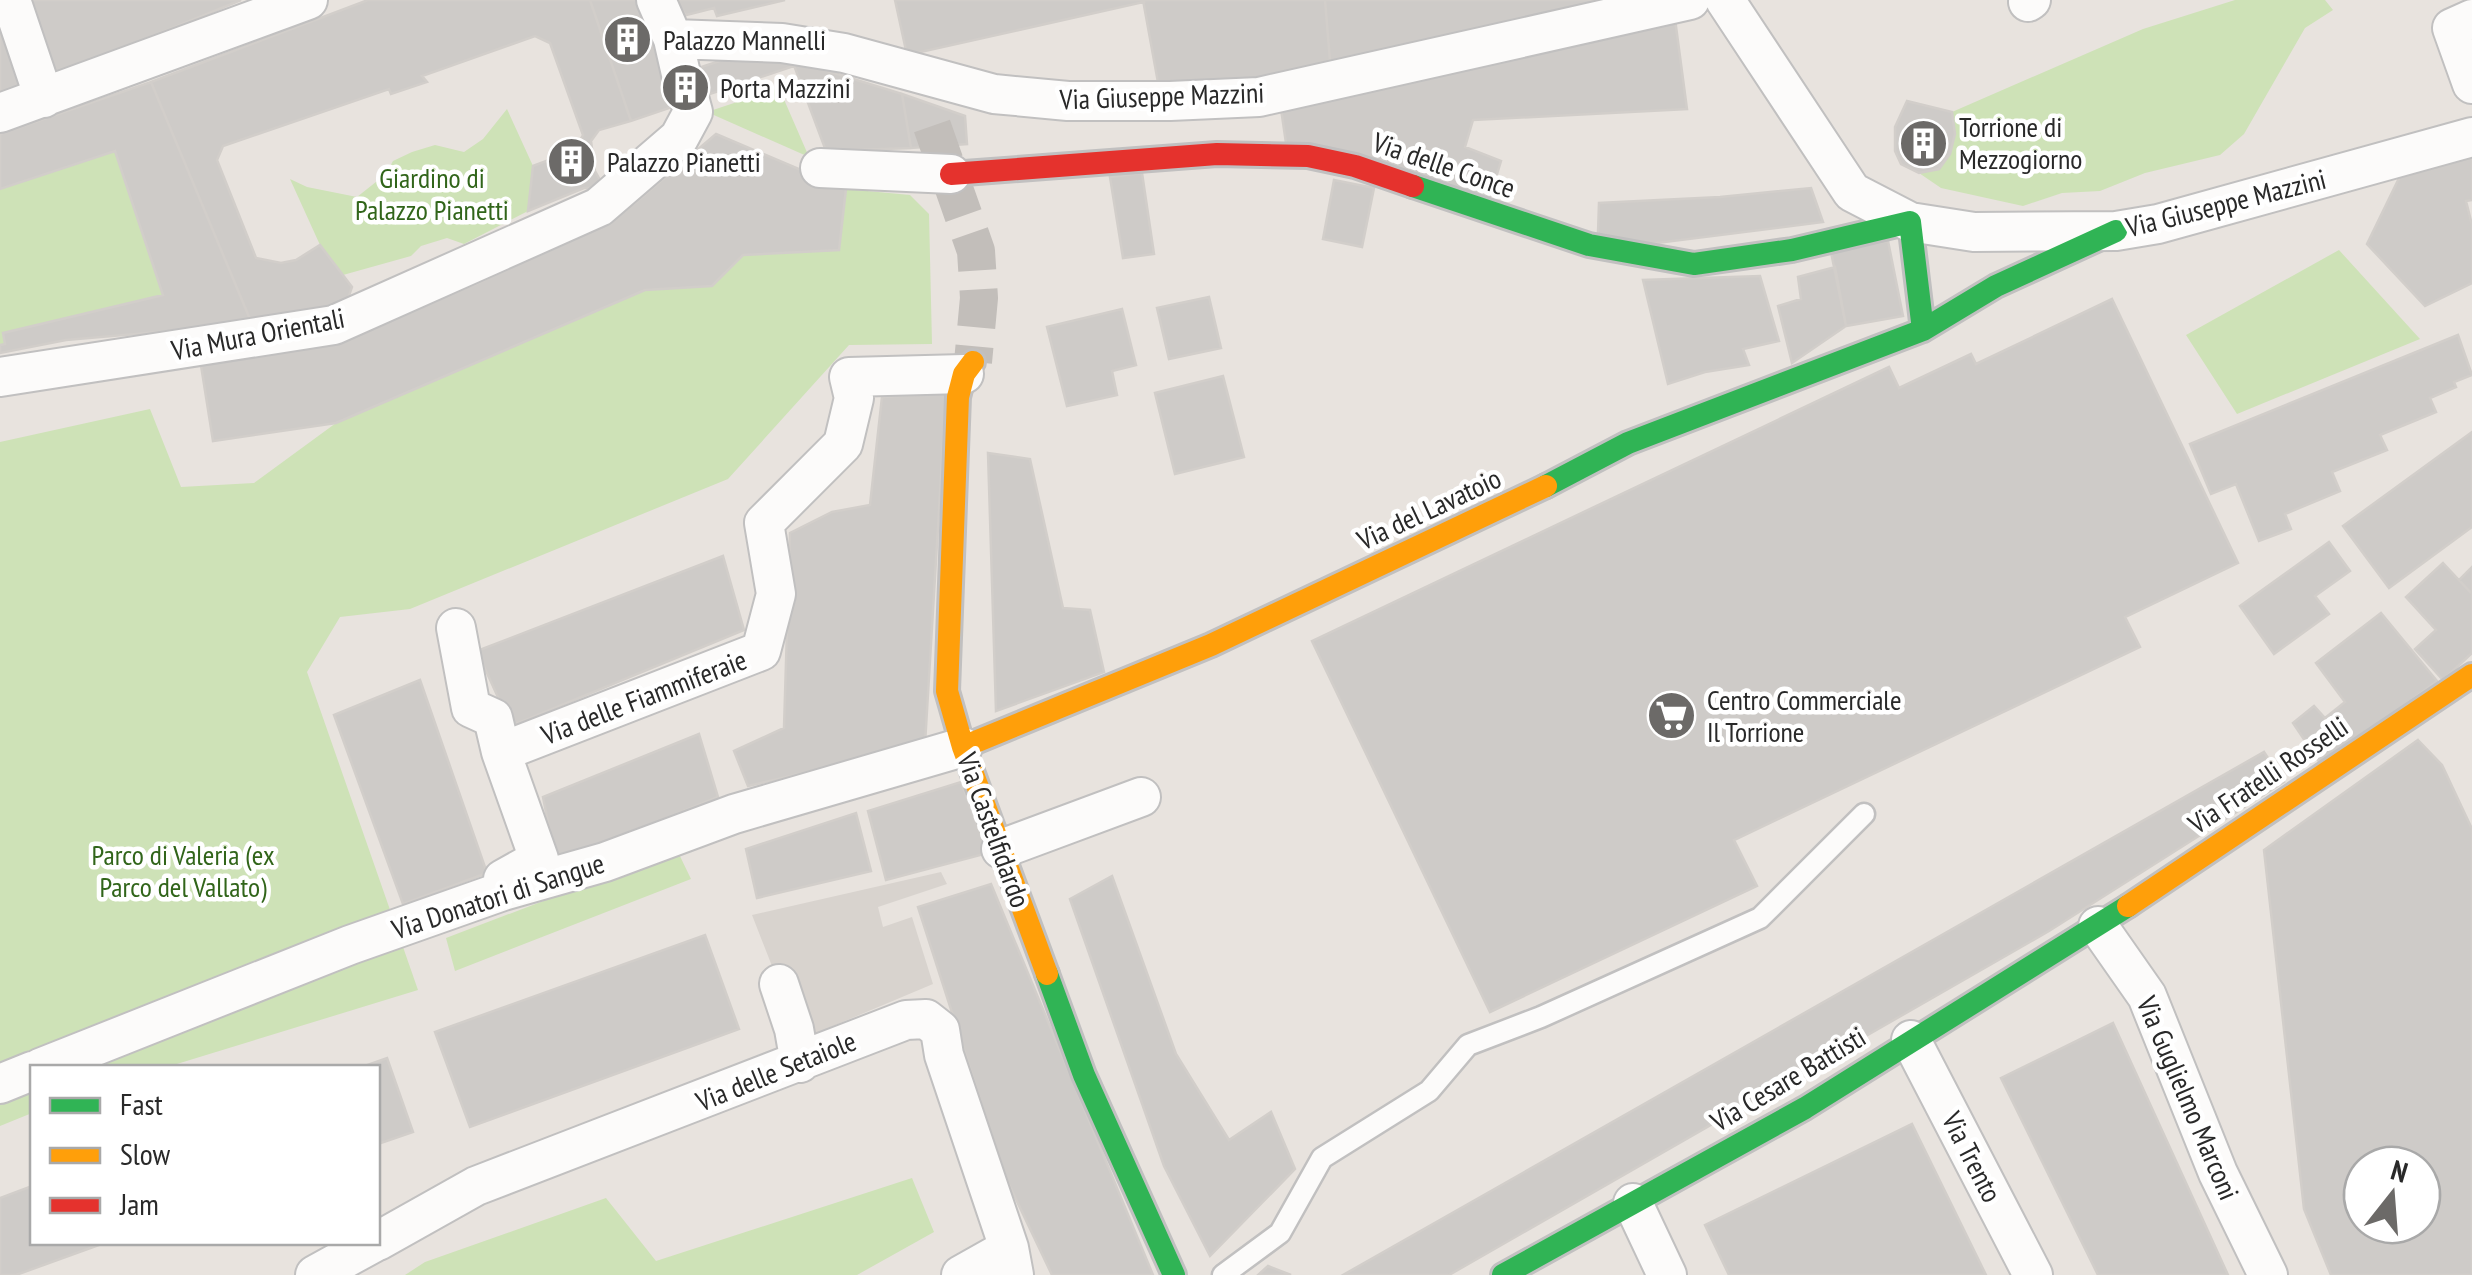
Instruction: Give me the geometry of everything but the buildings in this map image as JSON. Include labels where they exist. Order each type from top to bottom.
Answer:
[{"type":"street","points":[[11,0],[44,98]]},
{"type":"street","points":[[0,114],[308,0]]},
{"type":"street","points":[[656,0],[685,81]]},
{"type":"street","name":"Via Giuseppe Mazzini","points":[[685,81],[782,43],[994,94],[1068,101],[1170,102],[1259,97],[1690,0]]},
{"type":"street","name":"Via Giuseppe Mazzini","points":[[1726,0],[1852,192],[1910,222],[1974,232],[2116,231],[2268,196],[2472,137]]},
{"type":"street","points":[[2472,19],[2452,28],[2472,84]]},
{"type":"street","name":"Via Mura Orientali","points":[[0,377],[334,325],[598,207],[679,138],[685,81]]},
{"type":"street","name":"Via delle Conce","points":[[951,174],[1217,154],[1308,156],[1355,166],[1589,245],[1694,264],[1792,250],[1910,222]]},
{"type":"street","points":[[820,168],[951,174]]},
{"type":"street","points":[[1910,222],[1923,330]]},
{"type":"street","name":"Via del Lavatoio","points":[[963,747],[1211,645],[1532,493],[1628,443],[1923,330],[1996,286],[2116,231]]},
{"type":"street","name":"Via Castelfidardo","points":[[969,368],[958,397],[946,691],[1084,1075],[1174,1275]]},
{"type":"street","name":"Via delle Fiammiferaie","points":[[511,749],[762,651],[776,594],[764,523],[843,444],[854,398],[849,377],[969,368]]},
{"type":"street","points":[[456,628],[471,708],[493,718],[511,749],[538,860],[503,876],[503,891]]},
{"type":"street","name":"Via Fratelli Rosselli","points":[[2098,926],[2469,687]]},
{"type":"street","name":"Via Donatori di Sangue","points":[[48,1065],[350,945],[503,891],[604,862],[734,814],[963,747]]},
{"type":"street","points":[[1001,849],[1142,797]]},
{"type":"street","name":"Via Cesare Battisti","points":[[1502,1275],[1805,1108],[2098,926]]},
{"type":"street","name":"Via Guglielmo Marconi","points":[[2098,926],[2147,996],[2218,1173],[2268,1275]]},
{"type":"street","points":[[779,984],[800,1063]]},
{"type":"street","name":"Via delle Setaiole","points":[[380,1240],[476,1186],[906,1020],[926,1019],[940,1030],[944,1056],[1012,1261]]},
{"type":"street","name":"Via Trento","points":[[1911,1040],[2032,1275]]},
{"type":"street","points":[[0,1084],[30,1072]]},
{"type":"street","points":[[1633,1203],[1667,1275]]},
{"type":"street","name":"Via delle Setaiole","points":[[315,1275],[370,1245]]},
{"type":"street","points":[[961,1275],[1012,1261]]},
{"type":"lane","points":[[1223,1275],[1280,1233],[1322,1158],[1429,1091],[1468,1045],[1541,1017],[1760,918],[1864,814]]},
{"type":"green space","points":[[2235,0],[2325,0],[2333,10],[2305,28],[2244,134],[2220,155],[2145,173],[2100,191],[2062,193],[2023,206],[1941,188],[1919,173],[1939,169],[1948,155],[1953,136],[1952,112],[2143,29]]},
{"type":"green space","points":[[779,88],[809,157],[707,112]]},
{"type":"green space","name":"Giardino di Palazzo Pianetti","points":[[507,109],[533,166],[528,211],[464,244],[447,238],[421,246],[411,256],[343,275],[320,245],[290,179],[307,187],[357,197],[386,174],[393,161],[412,152],[435,145],[464,152],[483,139]]},
{"type":"green space","points":[[115,151],[163,295],[3,333],[5,344],[0,345],[0,189]]},
{"type":"green space","name":"Parco di Valeria (ex Parco del Vallato)","points":[[846,189],[910,195],[929,214],[932,344],[849,345],[728,479],[410,609],[340,617],[307,672],[418,990],[174,1065],[30,1065],[30,1114],[0,1126],[0,442],[150,409],[181,487],[254,483],[336,423],[645,290],[712,286],[743,255],[839,249]]},
{"type":"green space","points":[[2339,250],[2420,339],[2237,414],[2186,335]]},
{"type":"green space","points":[[677,850],[691,879],[455,971],[446,938]]},
{"type":"green space","points":[[912,1178],[934,1232],[857,1275],[405,1275],[425,1262],[606,1198],[656,1261]]},
{"type":"shaded area","points":[[941,872],[947,884],[878,907],[883,927],[912,917],[933,984],[795,1042],[779,984],[752,915]]},
{"type":"tunnel","points":[[932,126],[976,251],[979,298],[973,362]]},
{"type":"traffic: fast","points":[[1413,186],[1589,245],[1694,264],[1792,250],[1910,222],[1923,330]]},
{"type":"traffic: fast","points":[[1546,486],[1628,443],[1923,330],[1996,286],[2116,231]]},
{"type":"traffic: fast","points":[[1503,1275],[1805,1108],[2128,906]]},
{"type":"traffic: fast","points":[[1047,974],[1084,1075],[1174,1275]]},
{"type":"traffic: slow","points":[[973,362],[964,374],[958,397],[947,691],[963,747],[1047,974]]},
{"type":"traffic: slow","points":[[963,747],[1211,645],[1546,486]]},
{"type":"traffic: slow","points":[[2128,906],[2472,675]]},
{"type":"traffic: jam","points":[[951,174],[1217,154],[1308,156],[1355,166],[1413,186]]},
{"type":"place","name":"Palazzo Mannelli","points":[[628,40]]},
{"type":"place","name":"Porta Mazzini","points":[[685,88]]},
{"type":"place","name":"Torrione di Mezzogiorno","points":[[1924,143]]},
{"type":"place","name":"Palazzo Pianetti","points":[[572,162]]},
{"type":"place","name":"Centro Commerciale Il Torrione","points":[[1672,716]]}]
